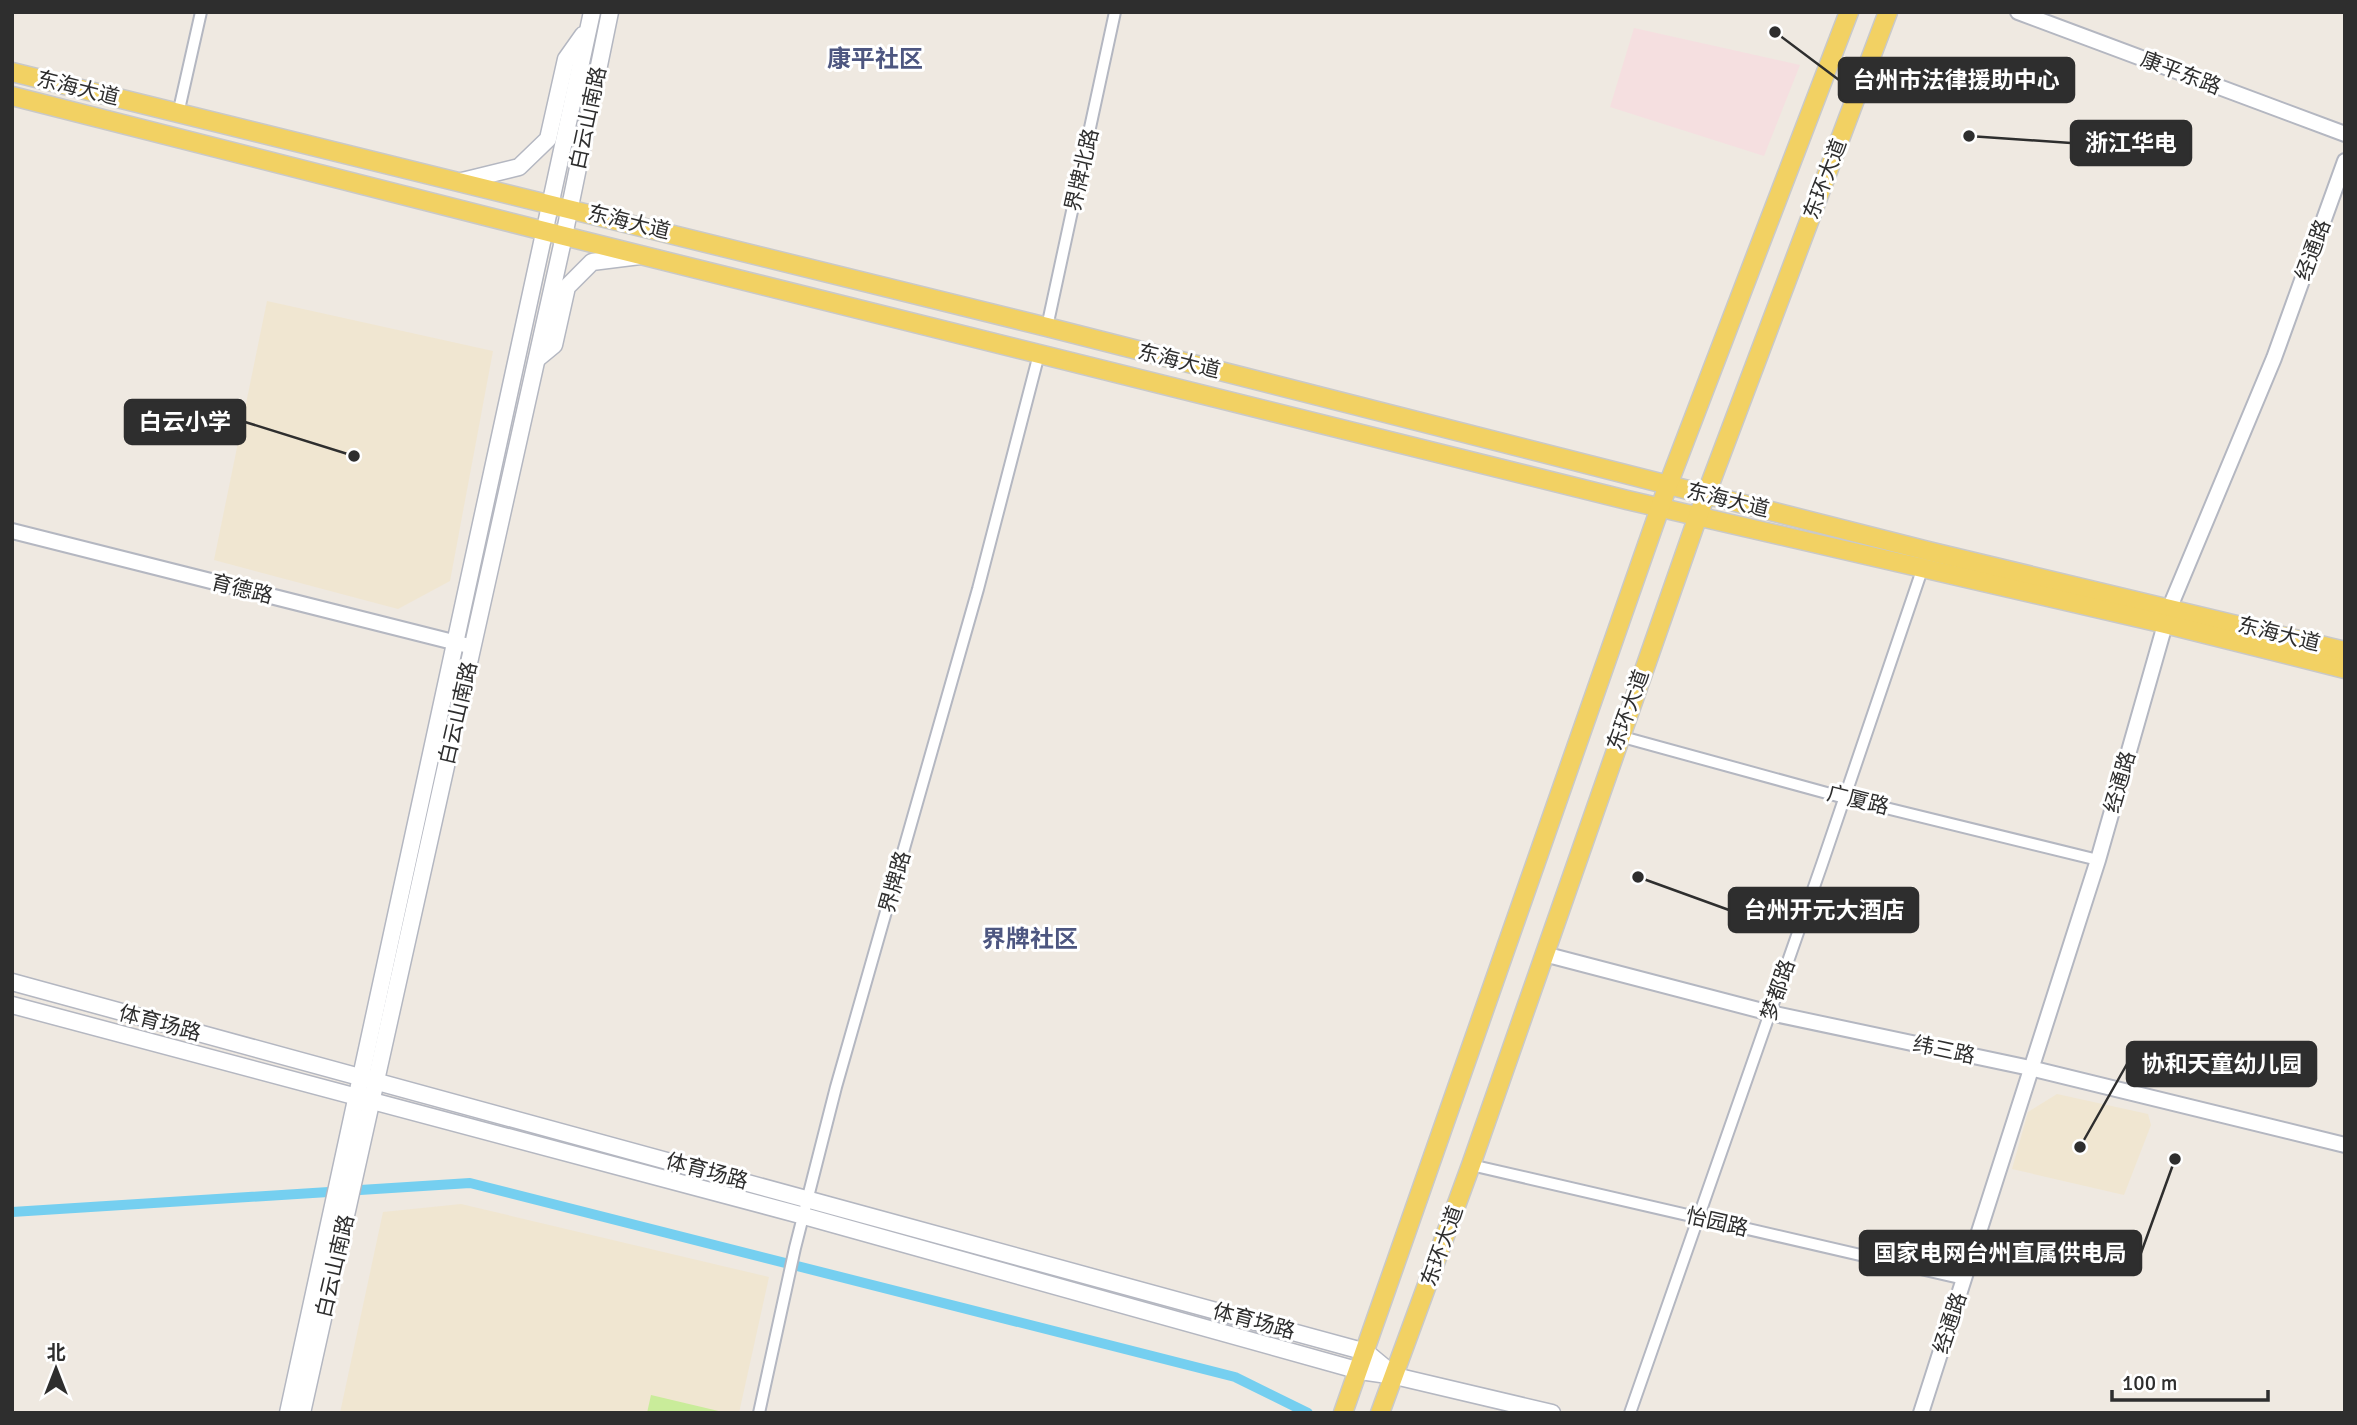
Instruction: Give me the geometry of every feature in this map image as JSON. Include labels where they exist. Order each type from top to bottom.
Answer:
[{"type":"main road","name":"白云山南路","points":[[369,1080],[473,647],[564,236],[610,12]]},
{"type":"main road","name":"东环大道","points":[[1344,1409],[1360,1371],[1660,507],[1849,12]]},
{"type":"main road","name":"东环大道","points":[[1380,1413],[1471,1165],[1698,516],[1888,12]]},
{"type":"main road","name":"白云山南路","points":[[302,1413],[339,1217],[456,643],[590,20]]},
{"type":"main road","points":[[458,182],[519,167],[548,139],[566,59],[590,20]]},
{"type":"main road","name":"东海大道","points":[[12,72],[551,203],[1928,551],[2167,615],[2345,669]]},
{"type":"main road","name":"东海大道","points":[[12,96],[564,236],[1660,507],[1923,567],[2345,651]]},
{"type":"main road","points":[[537,359],[554,345],[567,287],[592,262],[645,255]]},
{"type":"main road","name":"体育场路","points":[[12,982],[1366,1352],[1395,1376]]},
{"type":"main road","name":"体育场路","points":[[12,1005],[804,1216],[1360,1371],[1395,1376],[1552,1413]]},
{"type":"main road","name":"白云山南路","points":[[288,1413],[339,1217]]},
{"type":"street","points":[[178,114],[201,12]]},
{"type":"street","name":"界牌北路","points":[[1046,327],[1115,12]]},
{"type":"street","name":"康平东路","points":[[2018,12],[2345,134]]},
{"type":"street","name":"经通路","points":[[1921,1413],[2098,860],[2167,615],[2274,358],[2345,161]]},
{"type":"street","name":"界牌路","points":[[759,1413],[836,1087],[978,589],[1040,354]]},
{"type":"street","name":"育德路","points":[[12,531],[473,647]]},
{"type":"street","name":"梦都路","points":[[1630,1413],[1923,567]]},
{"type":"street","name":"广厦路","points":[[1619,736],[1845,798],[2098,860]]},
{"type":"street","name":"纬三路","points":[[1544,954],[1770,1013],[2031,1068],[2345,1145]]},
{"type":"street","name":"怡园路","points":[[1471,1165],[1964,1279]]},
{"type":"shaded area","points":[[1634,28],[1800,65],[1764,156],[1610,107]]},
{"type":"shaded area","points":[[267,301],[493,351],[450,581],[398,609],[214,560]]},
{"type":"shaded area","points":[[2057,1094],[2148,1114],[2151,1125],[2124,1195],[2012,1169],[2028,1112]]},
{"type":"shaded area","points":[[461,1204],[769,1277],[739,1413],[340,1413],[383,1212]]},
{"type":"green space","points":[[651,1395],[727,1413],[647,1413]]},
{"type":"waterway","points":[[12,1212],[470,1183],[1235,1377],[1308,1413]]},
{"type":"place","name":"台州市法律援助中心","points":[[1775,32]]},
{"type":"place","name":"浙江华电","points":[[1969,136]]},
{"type":"place","name":"白云小学","points":[[354,456]]},
{"type":"place","name":"台州开元大酒店","points":[[1638,877]]},
{"type":"place","name":"协和天童幼儿园","points":[[2080,1147]]},
{"type":"place","name":"国家电网台州直属供电局","points":[[2175,1159]]},
{"type":"district","name":"康平社区","points":[[875,59]]},
{"type":"district","name":"界牌社区","points":[[1030,939]]}]
